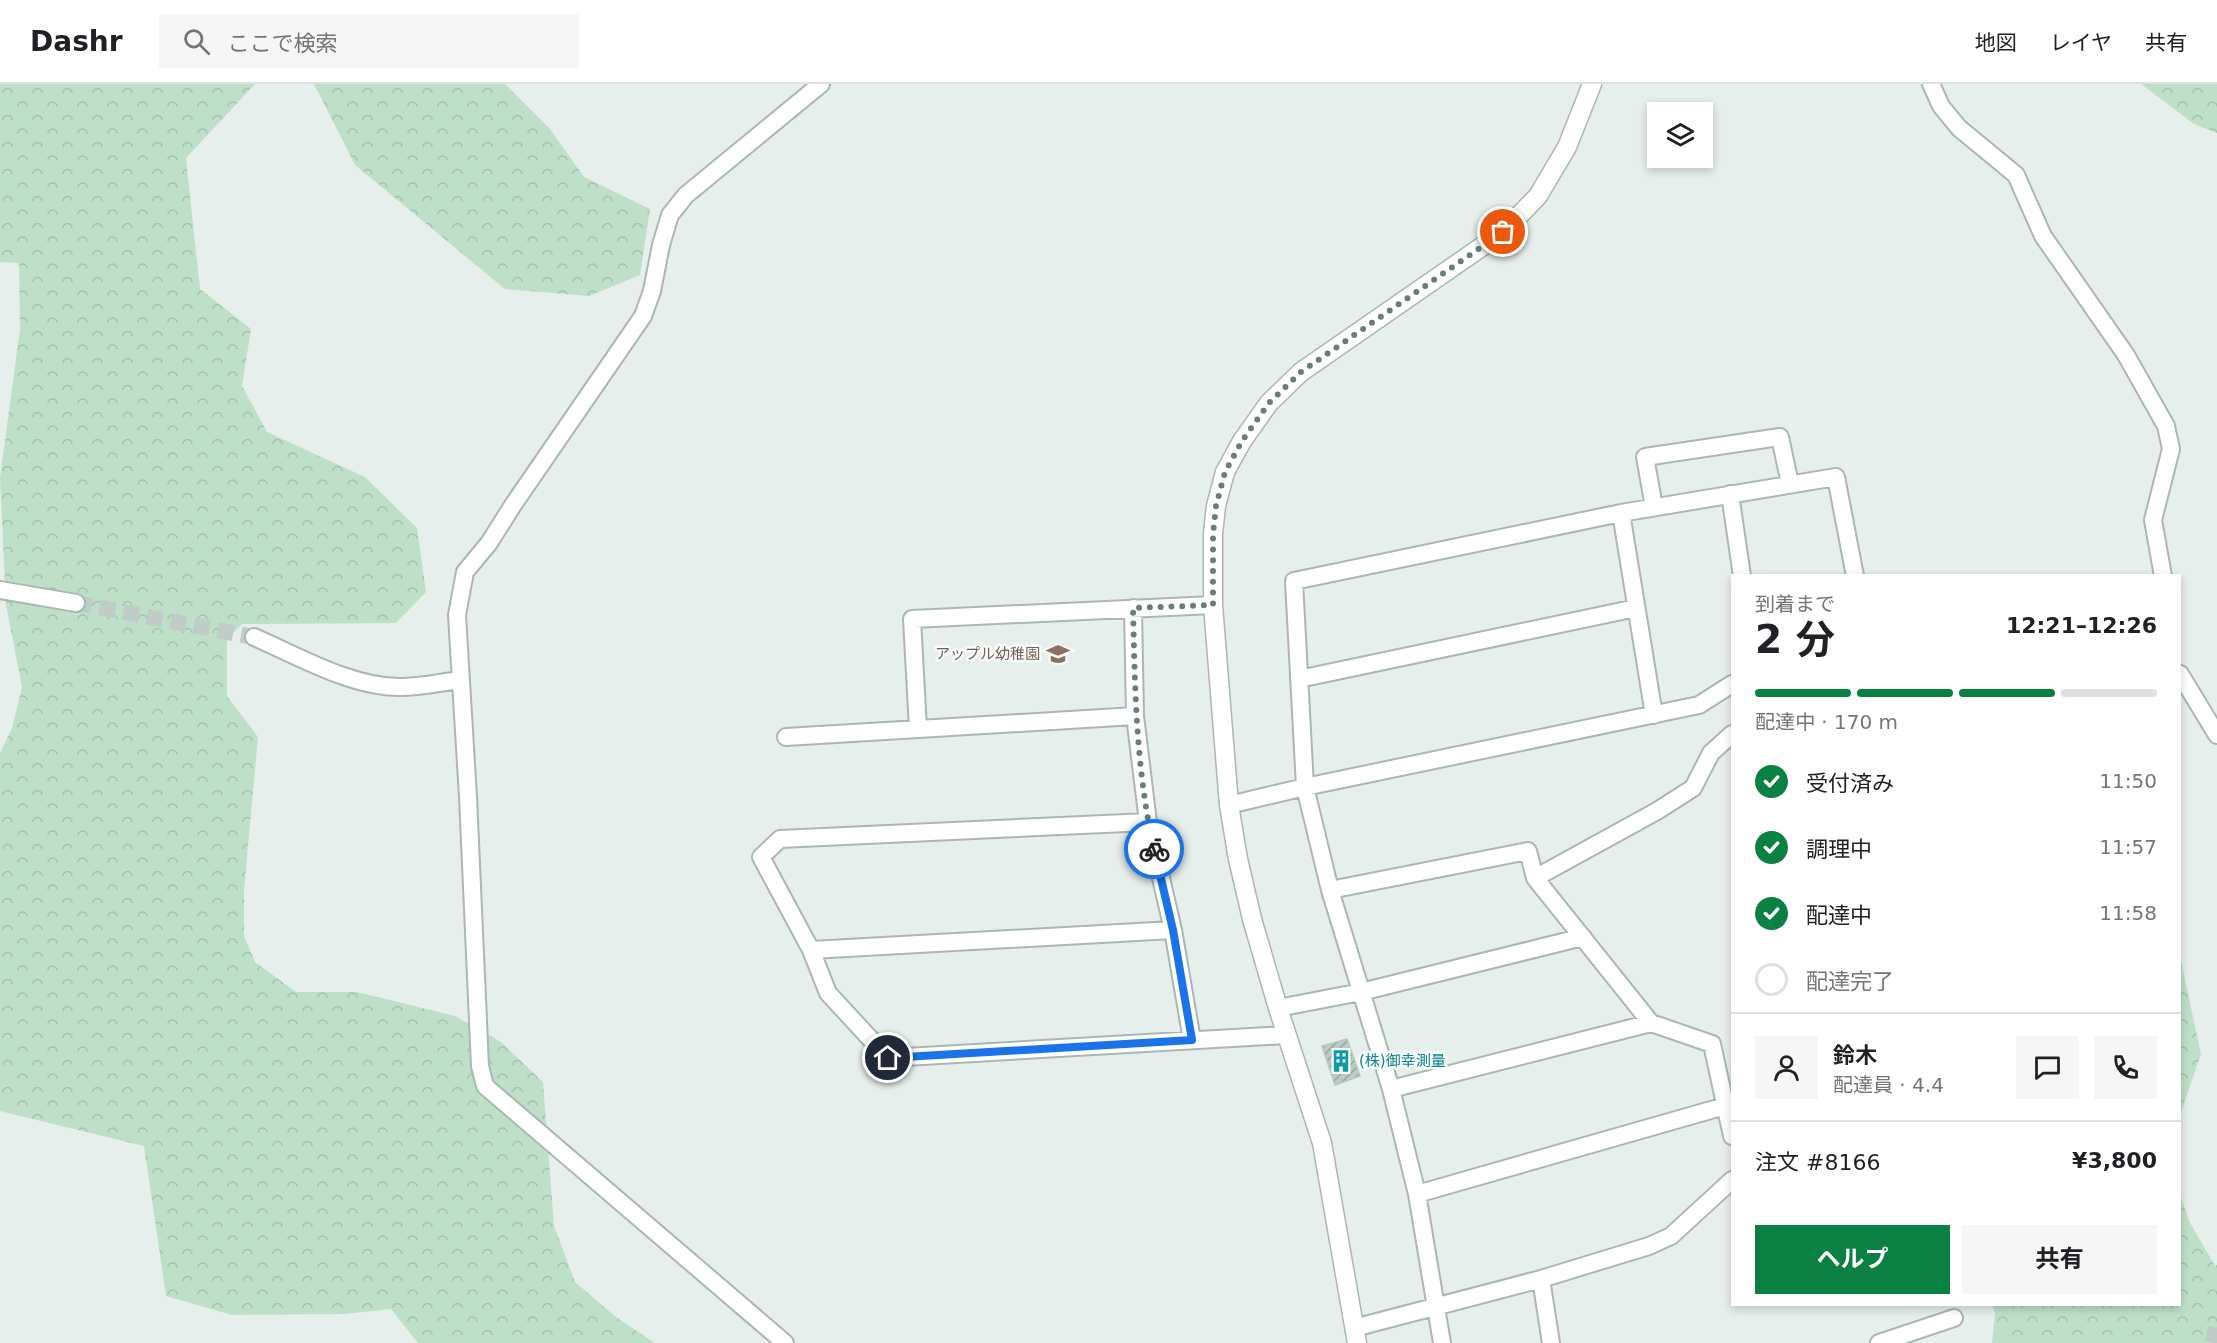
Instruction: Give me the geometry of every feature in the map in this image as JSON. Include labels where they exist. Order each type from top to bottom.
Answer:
[{"type":"street","points":[[785,1343],[485,1086],[480,1066],[469,808],[457,615],[465,572],[489,543],[643,316],[670,215],[686,195],[821,84]]},
{"type":"street","points":[[1592,84],[1567,147],[1538,196],[1503,232],[1301,372],[1262,412],[1242,441],[1225,472],[1216,506],[1213,534],[1213,605],[1229,806],[1252,919],[1286,1035],[1322,1143],[1355,1335],[1437,1305],[1540,1279],[1649,1246],[1671,1236],[1731,1181]]},
{"type":"street","points":[[1931,84],[1941,106],[1959,128],[2016,175],[2043,236],[2126,355],[2166,426],[2172,449],[2153,520],[2163,574]]},
{"type":"street","points":[[1654,507],[1646,457],[1780,437],[1790,484]]},
{"type":"street","points":[[1442,1343],[1417,1194],[1391,1089],[1330,890],[1305,787],[1294,581],[1621,513],[1836,477],[1855,574]]},
{"type":"street","points":[[1730,494],[1743,574]]},
{"type":"street","points":[[1621,513],[1654,715]]},
{"type":"street","points":[[0,590],[76,603]]},
{"type":"street","points":[[918,729],[912,619],[1213,605]]},
{"type":"street","points":[[1133,608],[1135,716],[1148,822],[1173,930],[1192,1040]]},
{"type":"street","points":[[1299,679],[1635,608]]},
{"type":"street","points":[[254,637],[338,674],[376,685],[401,687],[461,680]]},
{"type":"street","points":[[2181,676],[2217,735]]},
{"type":"street","points":[[1229,806],[1305,787],[1700,705],[1731,685]]},
{"type":"street","points":[[786,737],[1135,716]]},
{"type":"street","points":[[1535,878],[1657,811],[1693,788],[1711,753],[1731,735]]},
{"type":"street","points":[[1148,822],[780,839],[761,857],[811,950],[828,993],[888,1058],[1286,1035]]},
{"type":"street","points":[[1330,890],[1528,851],[1535,878],[1651,1023],[1712,1044],[1731,1132]]},
{"type":"street","points":[[811,950],[1173,930]]},
{"type":"street","points":[[1278,1008],[1361,992],[1583,937]]},
{"type":"street","points":[[1391,1089],[1651,1023]]},
{"type":"street","points":[[1417,1194],[1725,1106]]},
{"type":"street","points":[[1540,1279],[1551,1343]]},
{"type":"street","points":[[1879,1343],[1954,1318]]},
{"type":"green space","points":[[0,84],[255,84],[186,158],[200,289],[251,329],[242,386],[267,432],[365,477],[417,528],[426,592],[396,623],[242,624],[227,640],[227,696],[258,737],[244,890],[244,936],[255,962],[296,992],[357,992],[455,1016],[501,1042],[543,1082],[554,1226],[575,1282],[616,1317],[655,1343],[418,1343],[391,1309],[345,1314],[232,1315],[166,1296],[144,1146],[0,1111],[0,753],[12,728],[22,687],[6,605],[0,478],[20,329],[19,263],[0,262]]},
{"type":"green space","points":[[314,84],[505,84],[550,129],[584,177],[650,209],[640,275],[589,296],[505,289],[355,165]]},
{"type":"green space","points":[[2141,84],[2217,84],[2217,133],[2194,124]]},
{"type":"green space","points":[[2181,961],[2201,1054],[2181,1112]]},
{"type":"green space","points":[[2181,1197],[2189,1221],[2215,1266],[2217,1265],[2217,1343],[1992,1343],[1995,1312],[1992,1306],[2181,1306]]},
{"type":"building","name":"(株)御幸測量","points":[[1347,1039],[1360,1076],[1335,1085],[1322,1046]]},
{"type":"tunnel","points":[[76,603],[254,637]]},
{"type":"tunnel","points":[[2213,1343],[2217,1324]]},
{"type":"way so far","points":[[1154,849],[1148,822],[1135,716],[1133,608],[1213,605],[1213,534],[1216,506],[1225,472],[1242,441],[1269,403],[1301,372],[1503,232]]},
{"type":"place","name":"アップル幼稚園","points":[[1058,654]]},
{"type":"place","name":"(株)御幸測量","points":[[1341,1061]]},
{"type":"route","points":[[888,1058],[1192,1040],[1173,930],[1154,849]]}]
